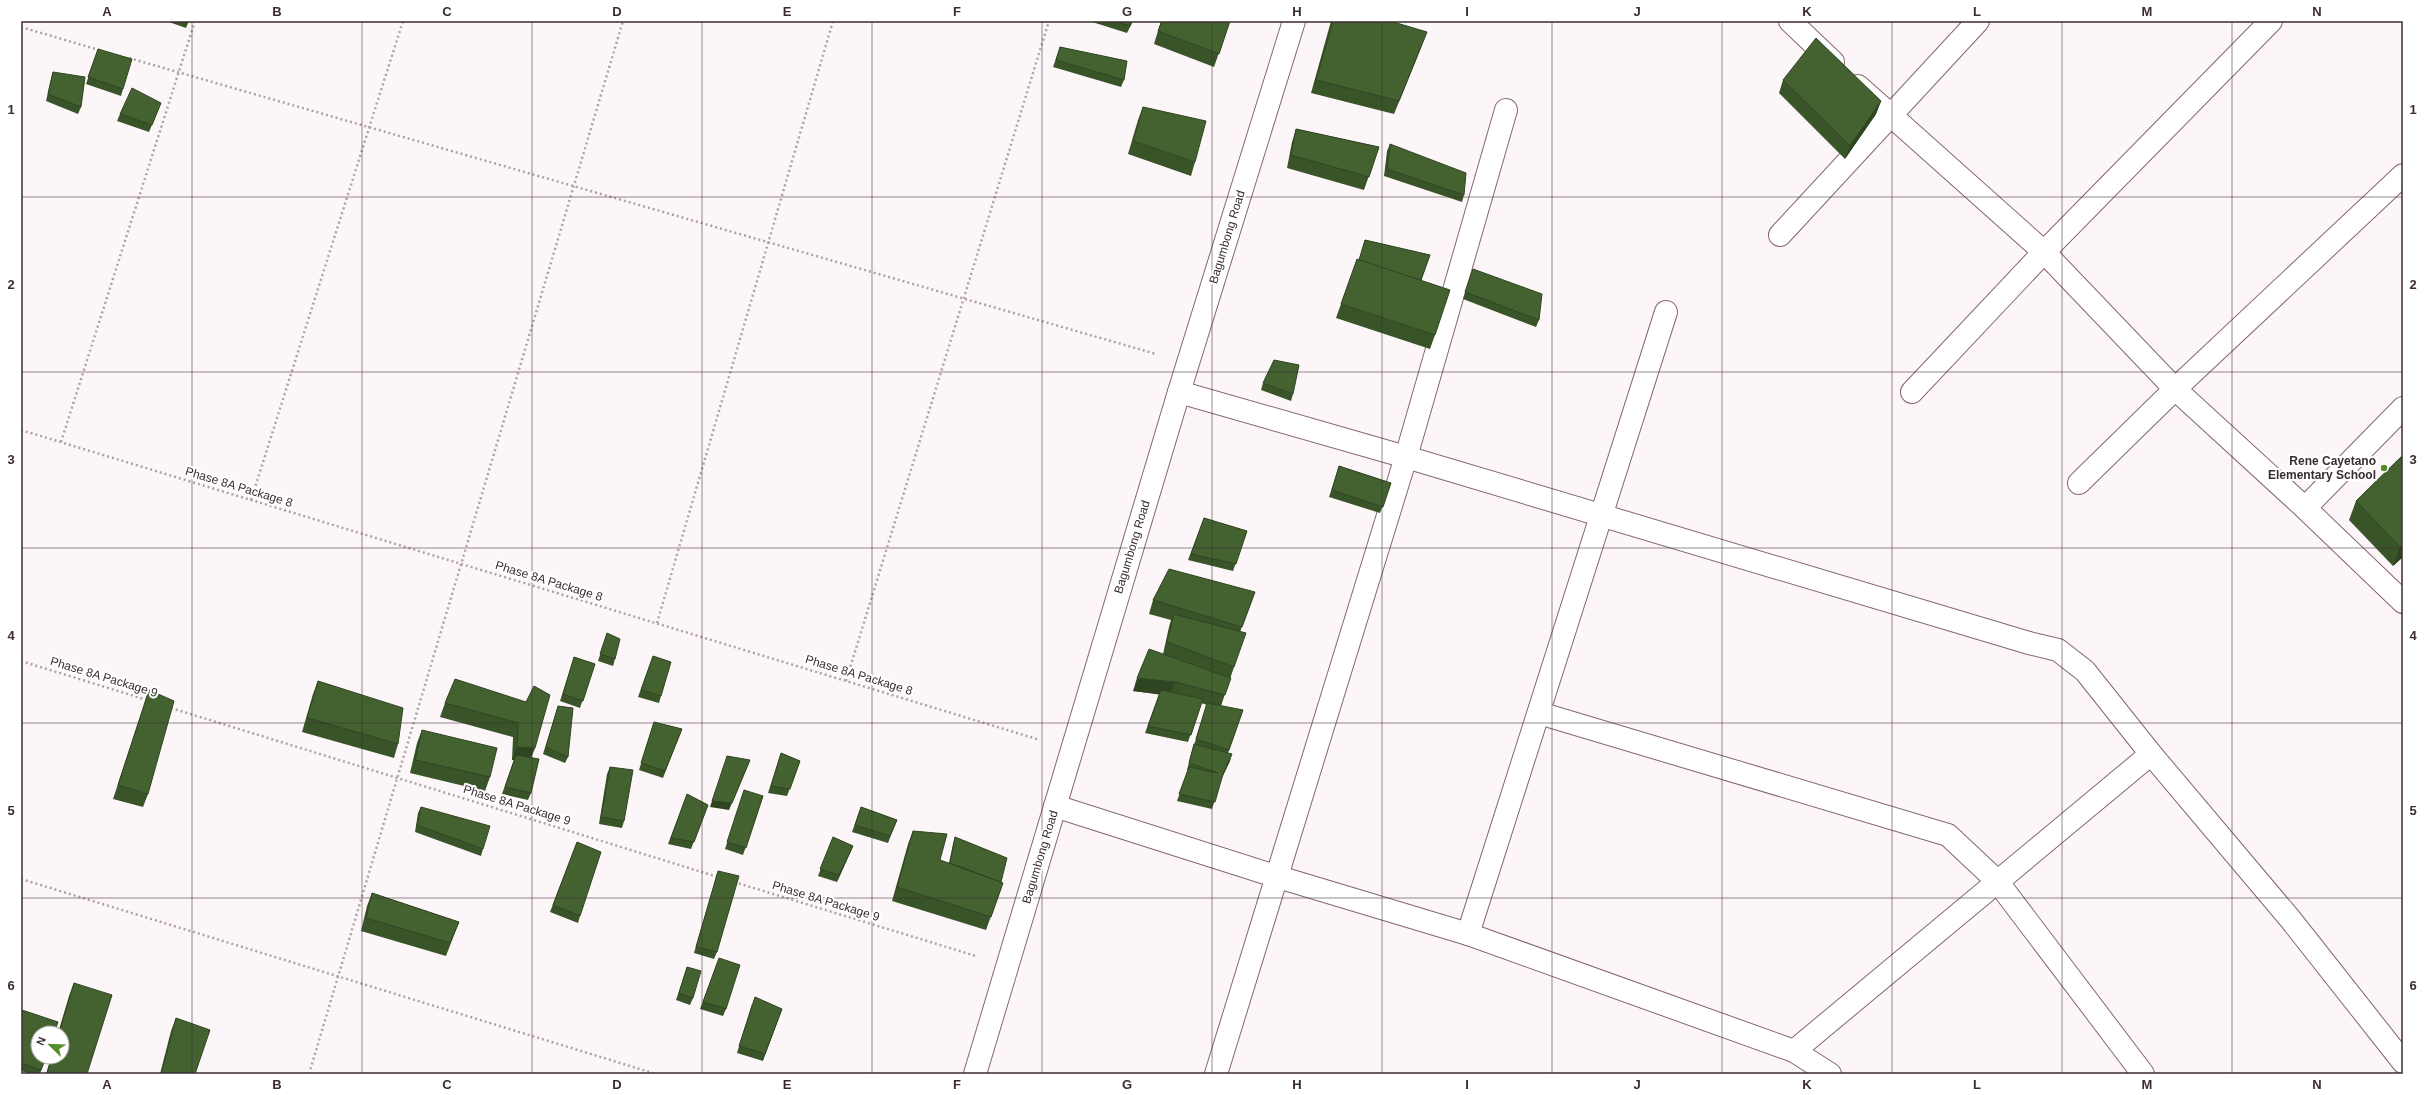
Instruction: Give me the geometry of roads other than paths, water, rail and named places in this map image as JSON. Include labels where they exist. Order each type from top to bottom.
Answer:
[{"type":"street","name":"Bagumbong Road","points":[[975,1074],[1179,392],[1294,21]]},
{"type":"street","points":[[1790,21],[1890,116],[2044,252],[2175,389],[2305,508],[2403,602]]},
{"type":"street","points":[[1780,235],[1978,21]]},
{"type":"street","points":[[1912,392],[2044,252],[2271,21]]},
{"type":"street","points":[[1216,1074],[1275,876],[1406,457],[1506,110]]},
{"type":"street","points":[[2079,483],[2175,389],[2403,175]]},
{"type":"street","points":[[1468,934],[1666,312]]},
{"type":"street","points":[[1179,392],[1406,457],[2029,643],[2058,650],[2085,671],[2151,754],[2291,920],[2403,1062]]},
{"type":"street","points":[[2305,508],[2403,408]]},
{"type":"street","points":[[1539,713],[1948,835],[1997,881],[2143,1074]]},
{"type":"street","points":[[1794,1051],[2151,754]]},
{"type":"street","points":[[1055,806],[1275,876],[1468,934],[1794,1051],[1830,1074]]},
{"type":"place","name":"Rene Cayetano Elementary School","points":[[2384,468]]}]
